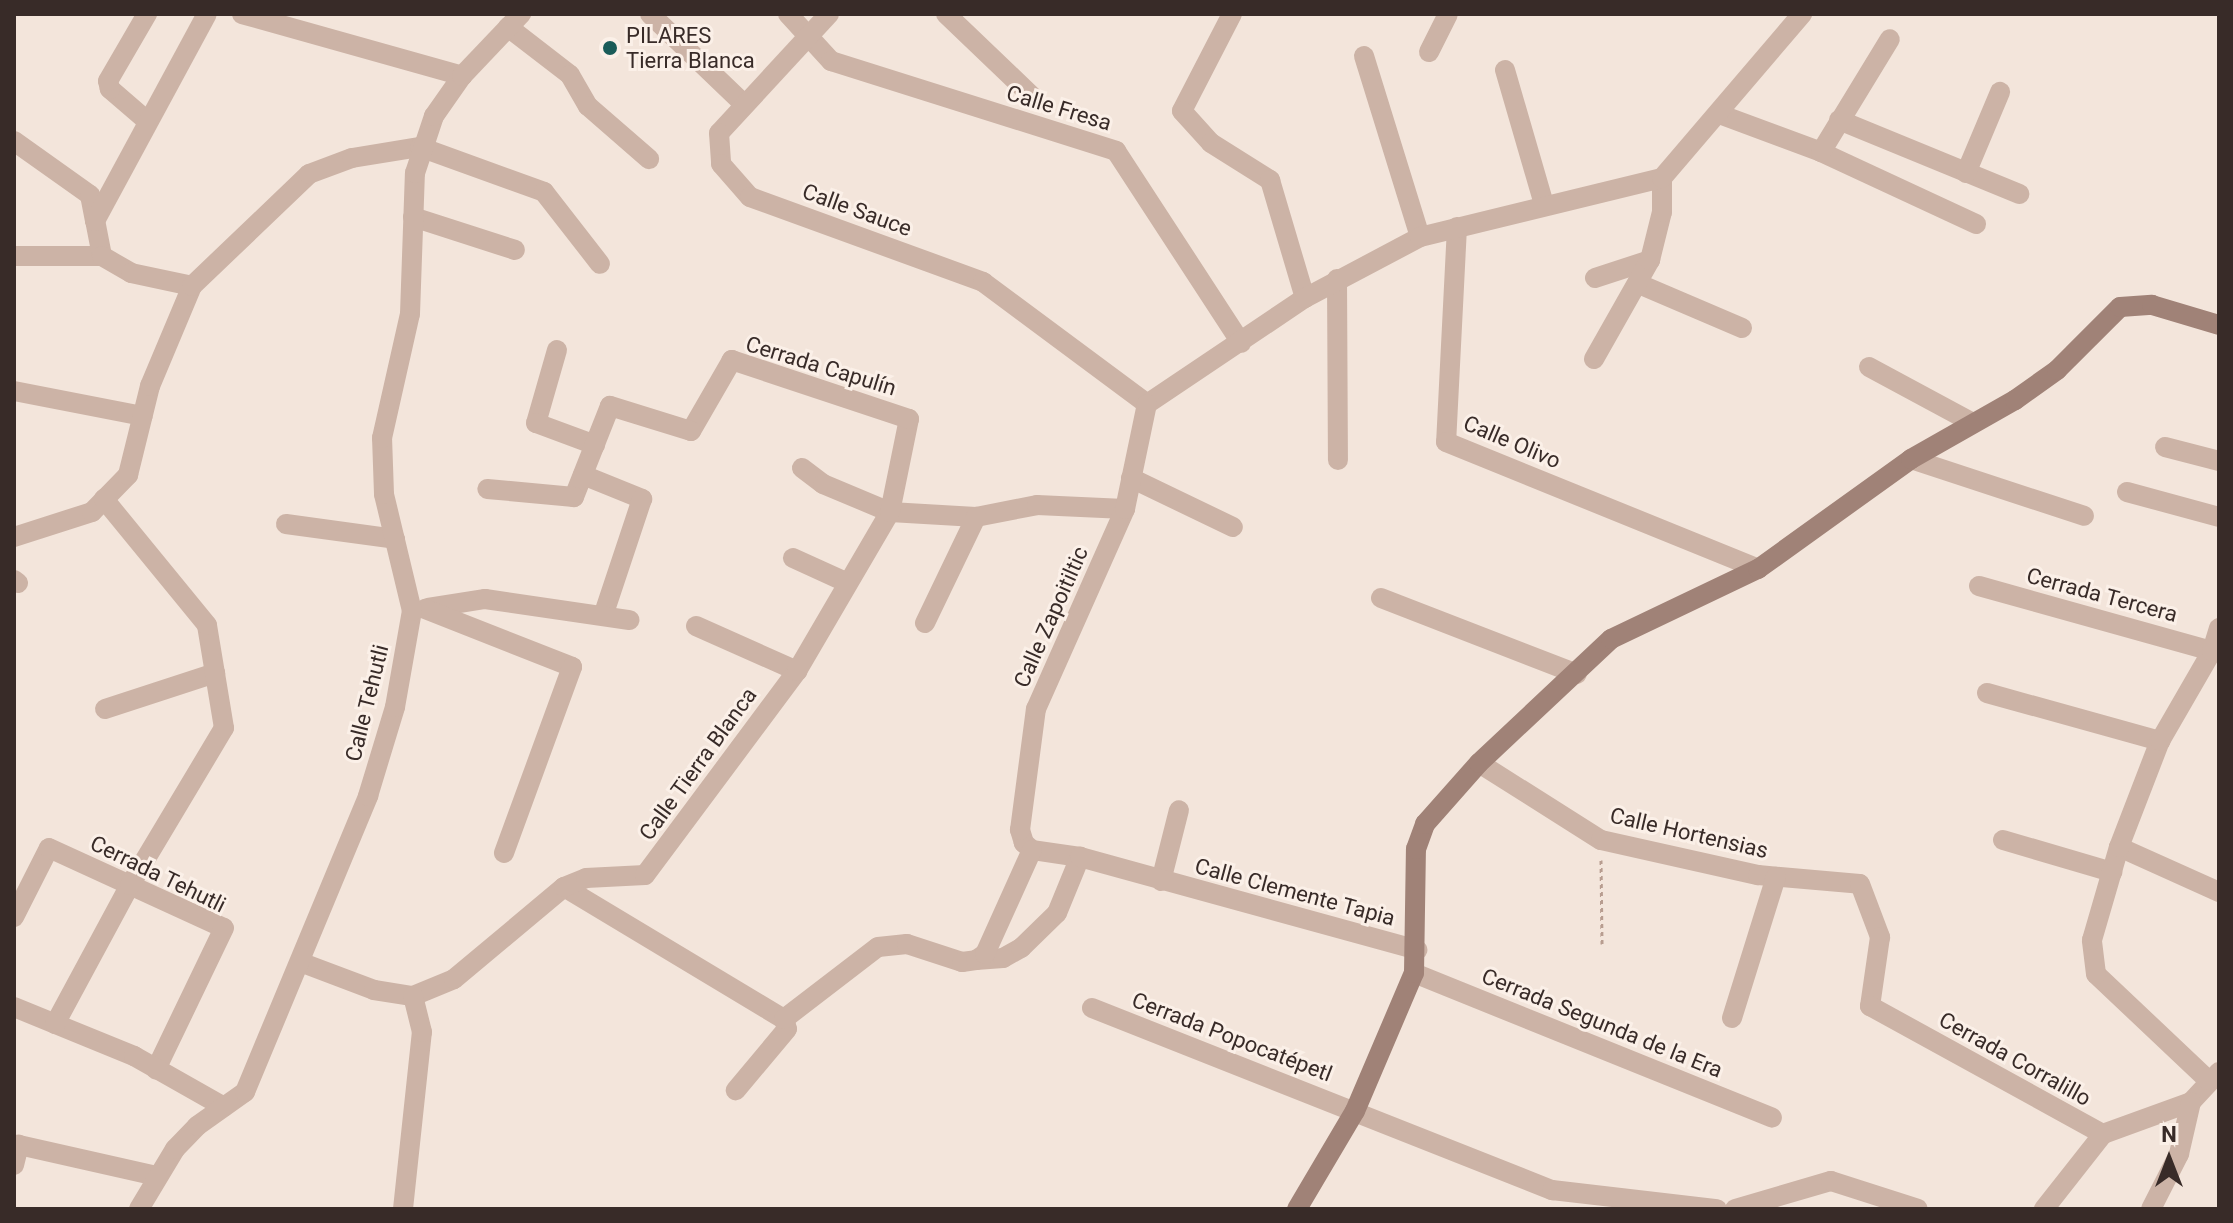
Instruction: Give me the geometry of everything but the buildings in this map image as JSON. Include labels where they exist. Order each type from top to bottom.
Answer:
[{"type":"street","points":[[146,120],[110,89],[108,81],[147,14]]},
{"type":"street","points":[[95,221],[146,120],[207,14]]},
{"type":"street","points":[[242,14],[462,76]]},
{"type":"street","points":[[650,14],[744,104]]},
{"type":"street","name":"Calle Fresa","points":[[788,14],[831,61],[1116,151],[1241,343]]},
{"type":"street","name":"Calle Sauce","points":[[829,14],[719,133],[721,164],[750,197],[983,282],[1147,404]]},
{"type":"street","points":[[946,14],[1033,97]]},
{"type":"street","points":[[1232,14],[1182,111],[1211,143],[1270,180],[1305,298]]},
{"type":"street","points":[[1429,52],[1448,14]]},
{"type":"street","points":[[1147,404],[1305,298],[1420,237],[1544,204],[1662,178],[1802,14]]},
{"type":"street","points":[[420,147],[434,116],[462,76],[514,20],[570,75],[588,106],[649,159]]},
{"type":"street","points":[[1821,152],[1890,39]]},
{"type":"street","points":[[1364,56],[1420,237]]},
{"type":"street","points":[[1505,70],[1544,204]]},
{"type":"street","points":[[1966,173],[2000,92]]},
{"type":"street","points":[[1719,114],[1821,152],[1976,224]]},
{"type":"street","points":[[1839,120],[2019,194]]},
{"type":"street","points":[[14,141],[90,195],[102,256]]},
{"type":"street","points":[[14,537],[92,512],[128,475],[143,416],[192,286],[309,174],[352,158],[420,147],[544,192],[555,201],[600,264]]},
{"type":"street","name":"Calle Tehutli","points":[[139,1209],[157,1176],[197,1126],[245,1092],[263,1060],[368,796],[395,707],[418,610],[384,494],[382,438],[410,314],[413,217],[420,147]]},
{"type":"street","points":[[1594,359],[1650,260],[1662,212],[1662,178]]},
{"type":"street","points":[[413,217],[515,250]]},
{"type":"street","name":"Calle Olivo","points":[[1457,227],[1446,442],[1758,569]]},
{"type":"street","points":[[14,256],[102,256],[131,273],[192,286]]},
{"type":"street","points":[[1595,278],[1650,260]]},
{"type":"street","points":[[1337,279],[1338,460]]},
{"type":"street","points":[[1639,284],[1742,328]]},
{"type":"street","points":[[1297,1209],[1355,1111],[1414,973],[1417,950],[1416,849],[1433,813],[1479,763],[1611,639],[1635,623],[1758,569],[1911,459],[1971,422],[2015,400],[2057,370],[2120,307],[2152,305],[2219,325]]},
{"type":"street","points":[[557,350],[536,423],[595,445]]},
{"type":"street","name":"Cerrada Capulín","points":[[487,489],[574,497],[610,406],[691,431],[732,360],[909,419]]},
{"type":"street","points":[[1869,367],[1971,422]]},
{"type":"street","points":[[14,391],[143,416]]},
{"type":"street","name":"Calle Zapoitiltic","points":[[1032,850],[1020,830],[1036,709],[1125,509],[1147,404]]},
{"type":"street","name":"Calle Tierra Blanca","points":[[413,996],[454,979],[564,887],[586,878],[645,875],[654,866],[733,751],[797,671],[890,512],[909,419]]},
{"type":"street","points":[[2165,447],[2219,461]]},
{"type":"street","points":[[1911,459],[2084,516]]},
{"type":"street","points":[[802,468],[823,484],[890,512],[976,517],[1037,505],[1125,509]]},
{"type":"street","points":[[583,475],[642,499],[603,616]]},
{"type":"street","points":[[1131,478],[1233,527]]},
{"type":"street","points":[[2127,492],[2219,517]]},
{"type":"street","points":[[55,1024],[130,885],[224,728],[207,625],[104,499]]},
{"type":"street","points":[[925,623],[976,517]]},
{"type":"street","points":[[286,524],[395,539]]},
{"type":"street","points":[[793,558],[848,583]]},
{"type":"street","name":"Cerrada Tercera","points":[[1979,586],[2212,651]]},
{"type":"street","points":[[1381,598],[1577,674]]},
{"type":"street","points":[[418,610],[485,599],[629,620]]},
{"type":"street","points":[[418,610],[572,667],[504,853]]},
{"type":"street","points":[[696,626],[797,671]]},
{"type":"street","points":[[2151,1209],[2179,1154],[2191,1102],[2214,1076],[2096,974],[2092,940],[2119,847],[2160,741],[2212,651],[2219,628]]},
{"type":"street","points":[[105,709],[215,673]]},
{"type":"street","points":[[1987,693],[2160,741]]},
{"type":"street","name":"Calle Hortensias","points":[[1479,763],[1601,840],[1776,877],[1860,884],[1880,937],[1870,1006]]},
{"type":"street","points":[[1161,881],[1179,810]]},
{"type":"street","points":[[2003,840],[2112,872]]},
{"type":"street","points":[[2119,847],[2219,892]]},
{"type":"street","name":"Cerrada Tehutli","points":[[14,917],[49,848],[224,928],[156,1069]]},
{"type":"street","points":[[784,1019],[878,947],[907,944],[962,962],[1003,958],[1021,948],[1057,913],[1080,857],[1032,850],[985,954],[976,960]]},
{"type":"street","name":"Calle Clemente Tapia","points":[[1080,857],[1417,950]]},
{"type":"street","points":[[1732,1018],[1776,877]]},
{"type":"street","points":[[564,887],[784,1019],[787,1029],[736,1090]]},
{"type":"street","points":[[300,962],[374,990],[413,996],[422,1032],[403,1209]]},
{"type":"street","name":"Cerrada Segunda de la Era","points":[[1414,973],[1772,1118]]},
{"type":"street","name":"Cerrada Corralillo","points":[[1870,1006],[2103,1134],[2191,1102]]},
{"type":"street","points":[[14,1007],[156,1069],[224,1107]]},
{"type":"street","name":"Cerrada Popocatépetl","points":[[1092,1008],[1552,1190],[1717,1209]]},
{"type":"street","points":[[2044,1209],[2103,1134]]},
{"type":"street","points":[[14,1165],[19,1145],[157,1176]]},
{"type":"street","points":[[1735,1209],[1831,1181],[1918,1209]]},
{"type":"path","points":[[1601,840],[1602,944]]},
{"type":"place","name":"PILARES Tierra Blanca","points":[[610,48]]}]
